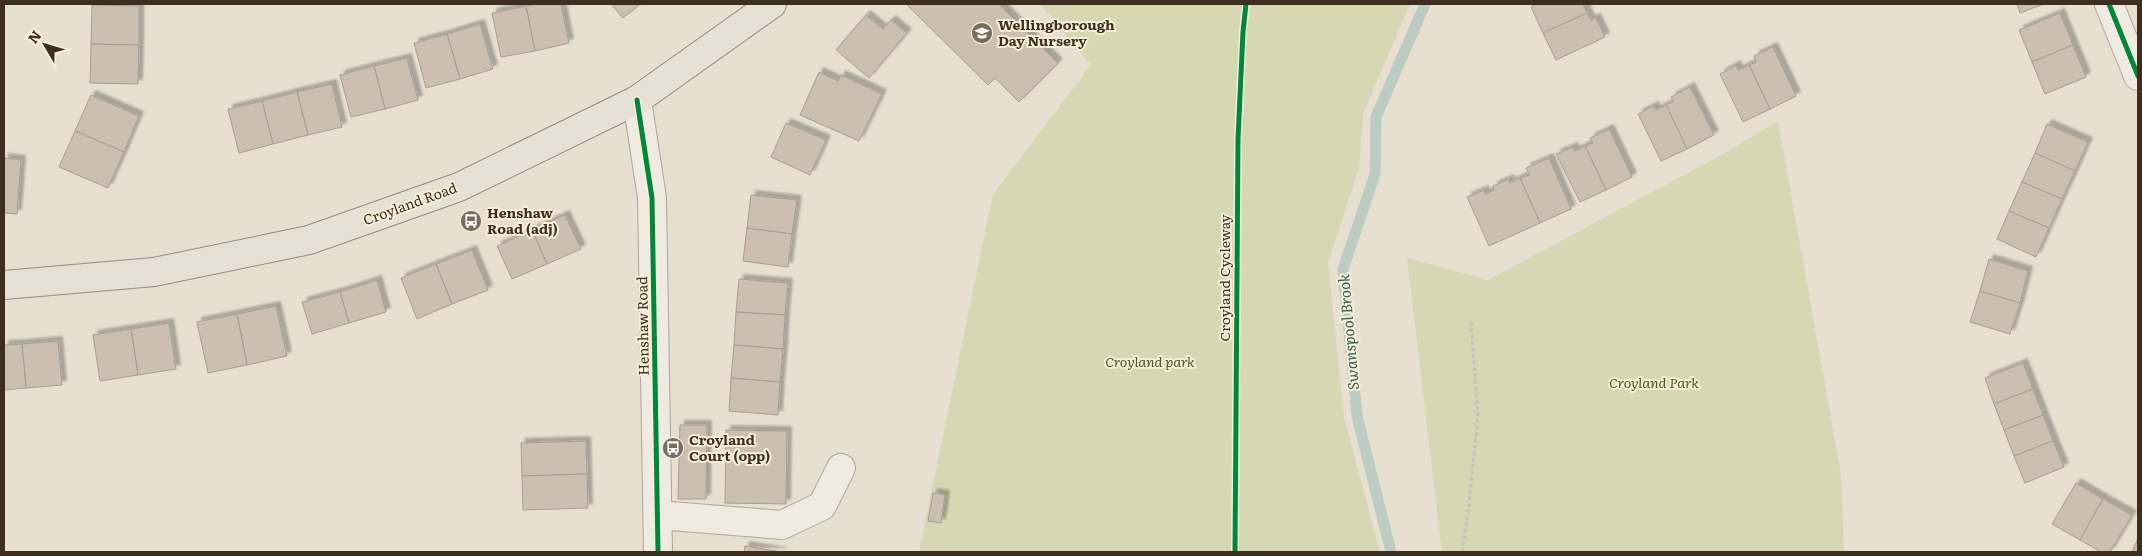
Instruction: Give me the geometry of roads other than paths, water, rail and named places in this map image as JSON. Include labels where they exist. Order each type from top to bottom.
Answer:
[{"type":"main road","name":"Croyland Road","points":[[4,285],[154,272],[310,240],[459,186],[637,100],[772,4]]},
{"type":"street","points":[[2109,4],[2138,76]]},
{"type":"street","name":"Henshaw Road","points":[[637,100],[652,198],[658,552]]},
{"type":"street","points":[[658,516],[782,525],[822,506],[840,468]]},
{"type":"waterway","name":"Swanspool Brook","points":[[1391,552],[1357,416],[1343,269],[1375,174],[1376,117],[1425,4]]},
{"type":"place","name":"Wellingborough Day Nursery","points":[[982,33]]},
{"type":"place","name":"Henshaw Road (adj)","points":[[471,221]]},
{"type":"place","name":"Croyland Court (opp)","points":[[673,448]]},
{"type":"park label","name":"Croyland park","points":[[1150,362]]},
{"type":"park label","name":"Croyland Park","points":[[1654,383]]}]
